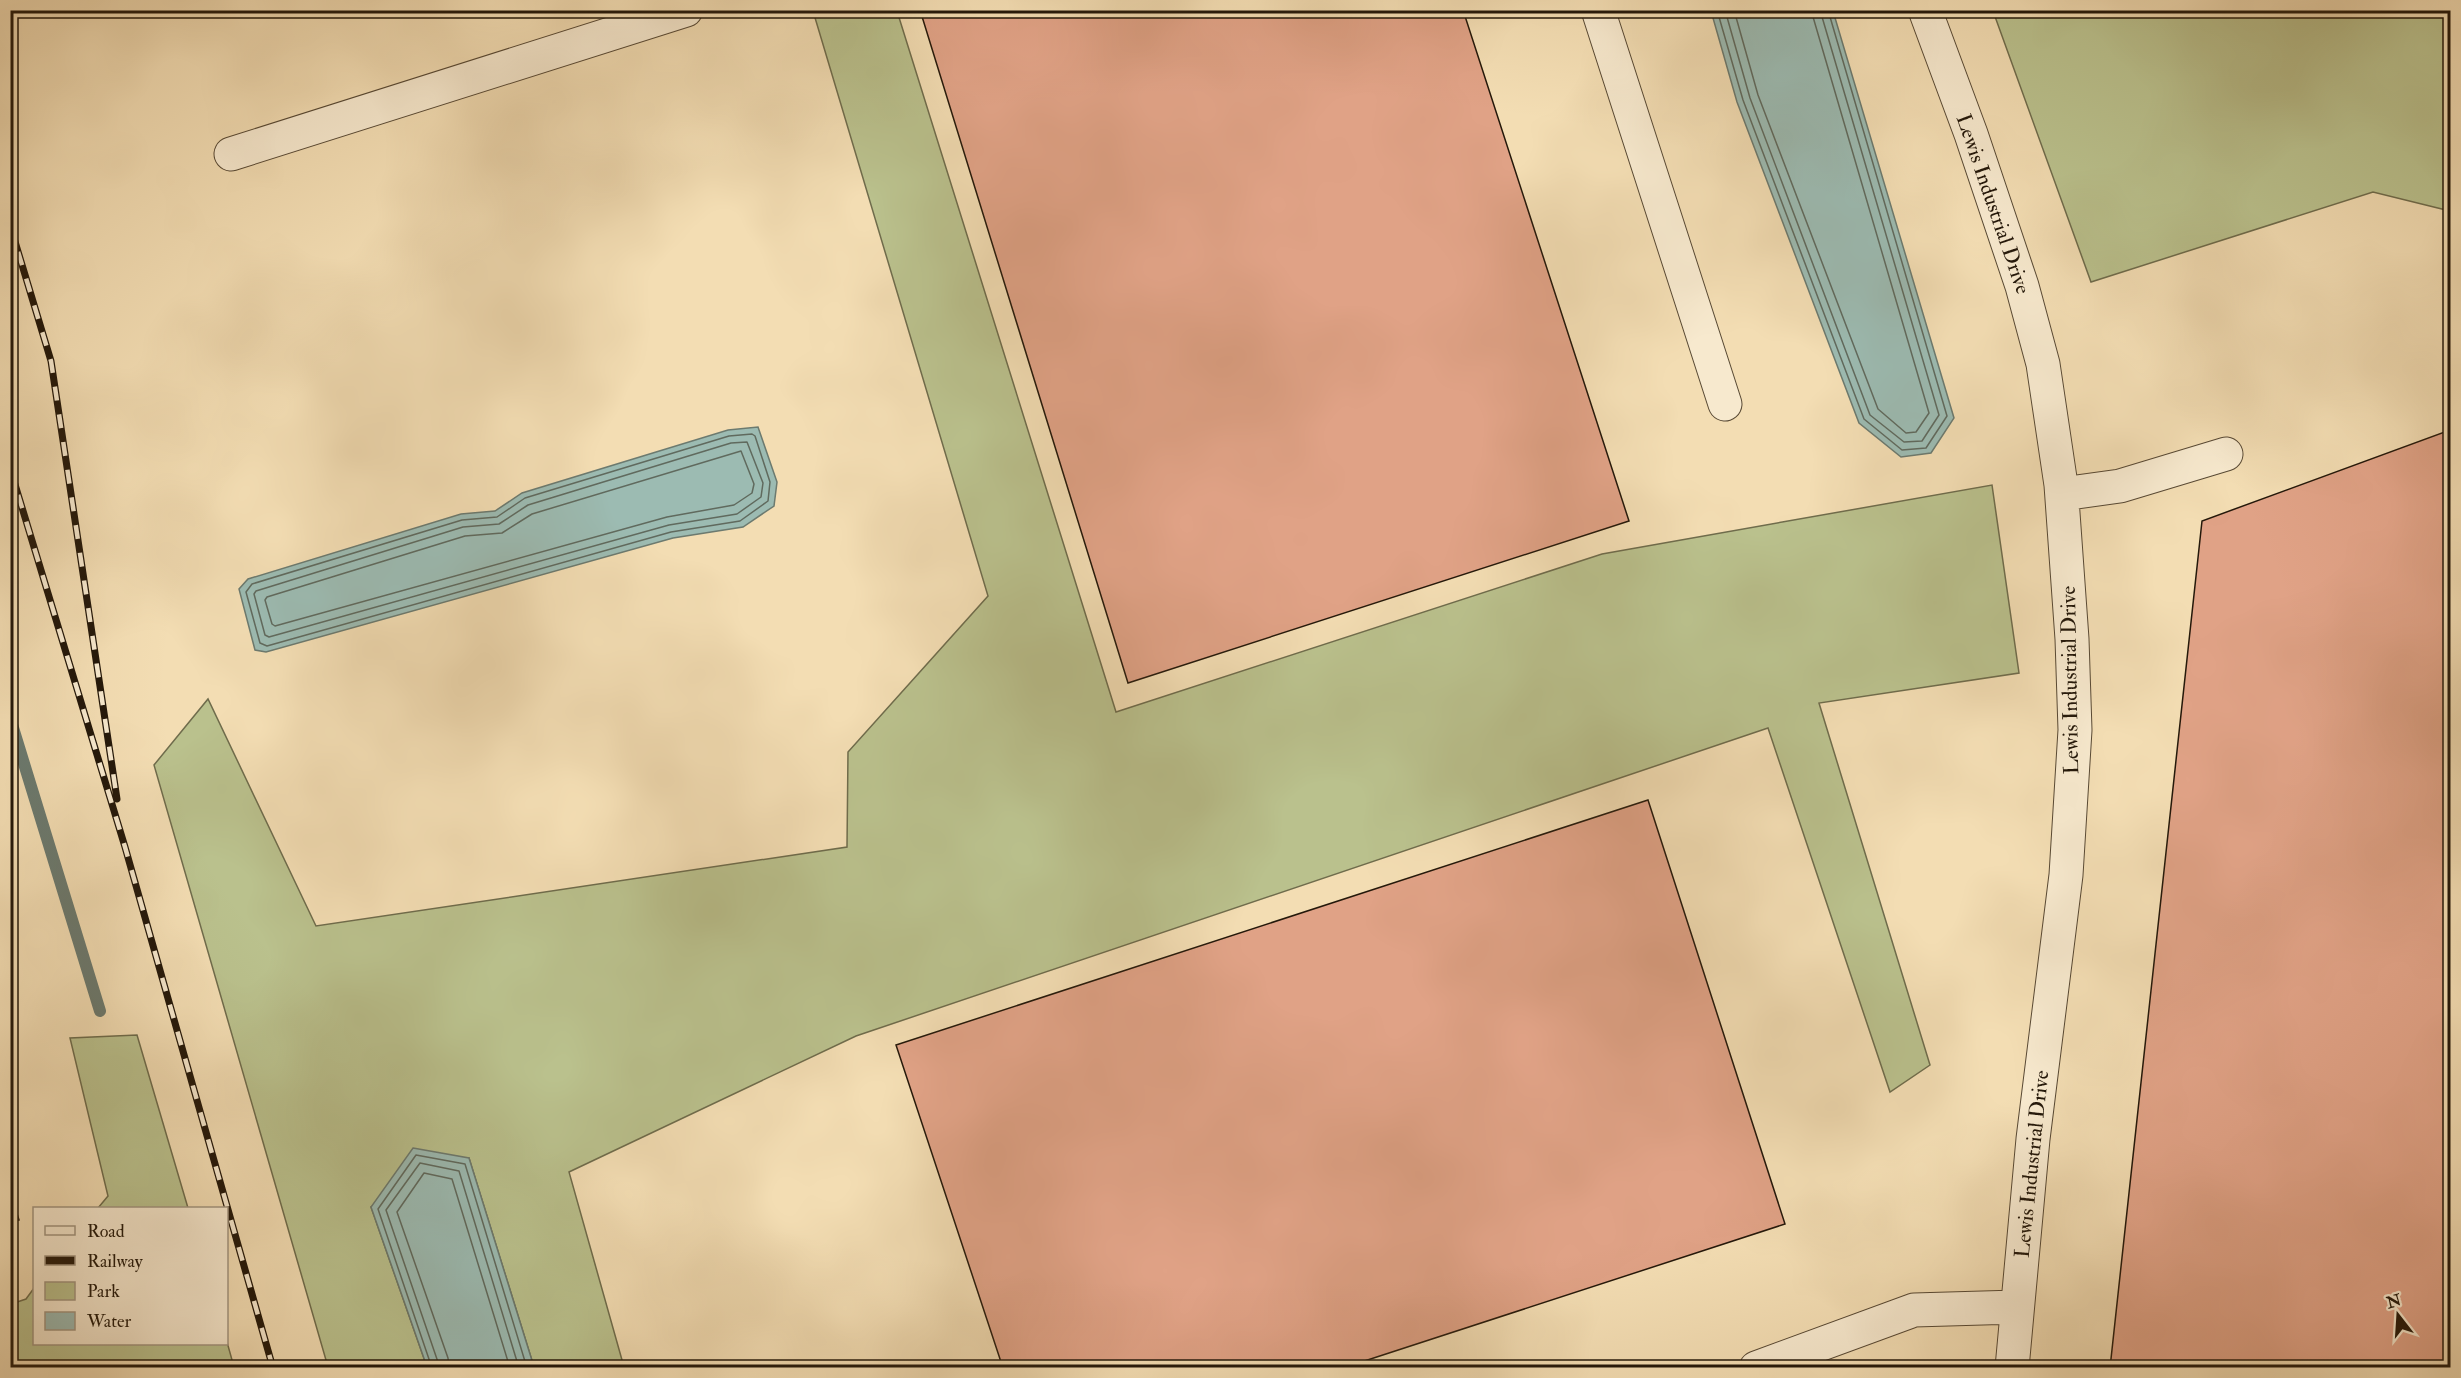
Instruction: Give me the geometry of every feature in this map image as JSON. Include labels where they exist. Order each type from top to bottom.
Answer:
[{"type":"street","points":[[231,154],[686,10]]},
{"type":"street","points":[[1598,10],[1725,404]]},
{"type":"street","name":"Lewis Industrial Drive","points":[[1925,10],[1971,134],[2022,286],[2043,364],[2062,494],[2072,639],[2075,730],[2066,875],[2033,1139],[2012,1368]]},
{"type":"street","points":[[2062,494],[2109,489],[2226,454]]},
{"type":"street","points":[[1756,1368],[1914,1310],[2018,1307]]},
{"type":"green space","points":[[813,11],[897,11],[1116,712],[1602,554],[1992,485],[2019,673],[1819,703],[1930,1065],[1890,1092],[1768,728],[856,1036],[569,1172],[624,1367],[534,1367],[469,1158],[371,1207],[427,1367],[328,1367],[154,765],[208,699],[316,926],[847,847],[848,752],[988,596]]},
{"type":"green space","points":[[1993,11],[2450,11],[2450,211],[2373,192],[2091,282]]},
{"type":"green space","points":[[137,1035],[188,1207],[99,1207],[108,1196],[70,1038]]},
{"type":"green space","points":[[33,1289],[33,1345],[228,1345],[234,1367],[11,1367],[11,1304],[26,1299]]},
{"type":"water","points":[[1711,11],[1833,11],[1954,418],[1931,453],[1901,457],[1859,423],[1737,102]]},
{"type":"water","points":[[758,427],[777,482],[774,506],[743,527],[673,538],[266,652],[255,650],[239,589],[248,579],[461,514],[495,511],[522,493],[728,430]]},
{"type":"water","points":[[413,1148],[469,1158],[534,1367],[427,1367],[371,1207]]},
{"type":"building","points":[[920,10],[1463,10],[1629,521],[1128,683]]},
{"type":"building","points":[[2450,430],[2450,1368],[2110,1368],[2202,521]]},
{"type":"building","points":[[1648,800],[1785,1224],[1343,1368],[1003,1368],[896,1045]]},
{"type":"building","points":[[10,1192],[19,1220],[10,1222]]},
{"type":"waterway","points":[[10,718],[100,1011]]},
{"type":"railway","points":[[10,225],[51,361],[117,799]]},
{"type":"railway","points":[[10,468],[125,847],[227,1207]]},
{"type":"railway","points":[[228,1210],[273,1368]]}]
